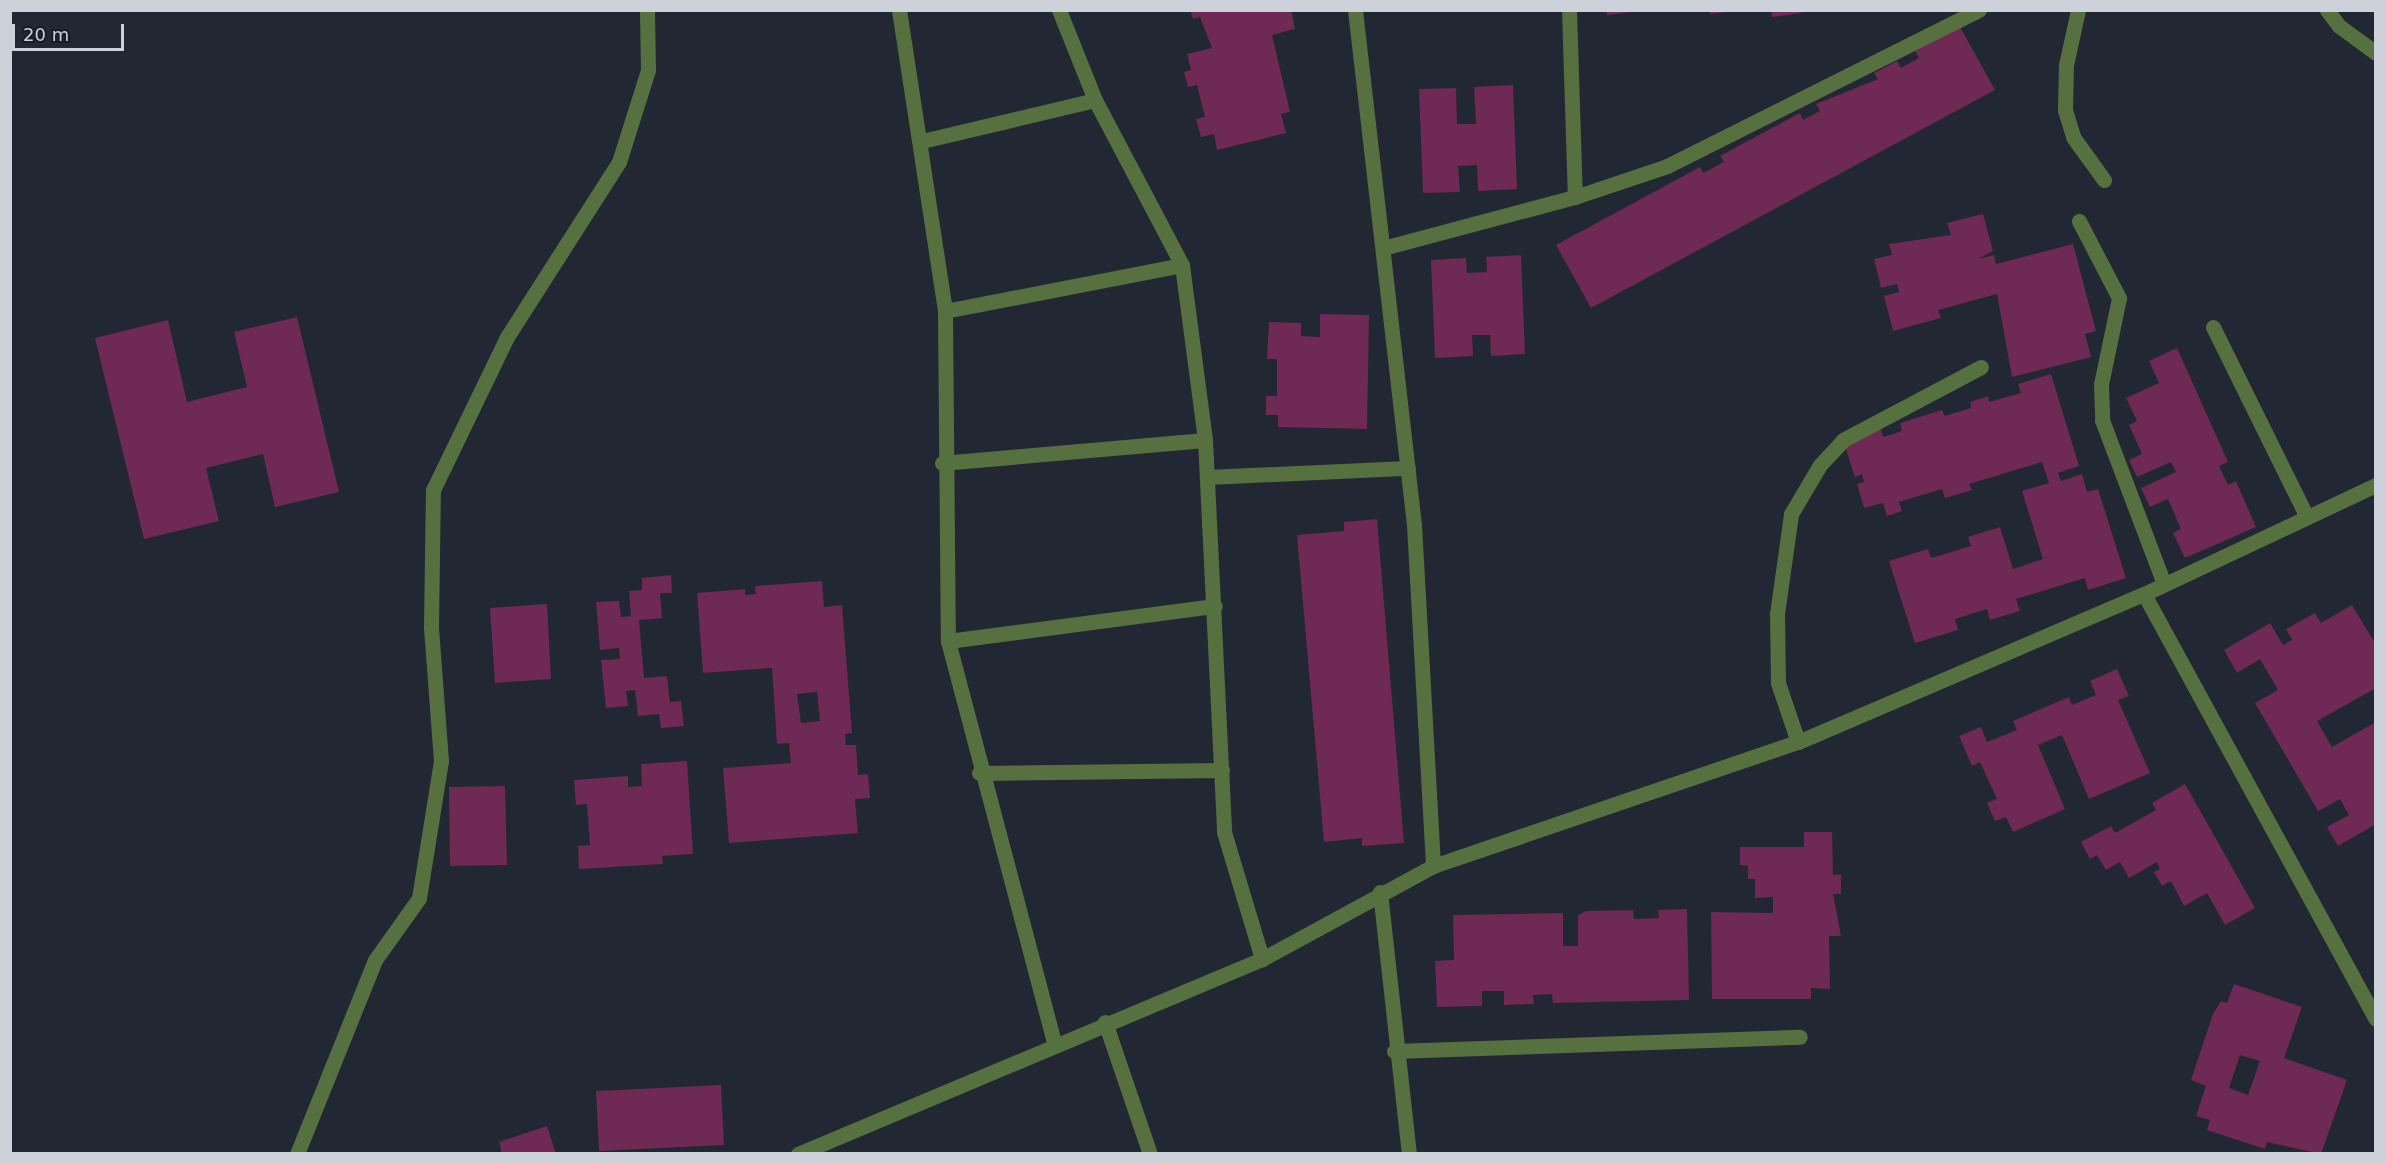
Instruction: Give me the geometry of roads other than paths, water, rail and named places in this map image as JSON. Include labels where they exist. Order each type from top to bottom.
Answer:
[{"type":"street","points":[[297,1154],[375,960],[419,898],[441,761],[431,627],[433,490],[507,337],[619,162],[648,70],[647,10]]},
{"type":"street","points":[[899,10],[922,141],[945,311],[942,463],[948,641],[979,773],[1054,1043]]},
{"type":"street","points":[[1059,10],[1095,100],[1182,265],[1205,440],[1215,606],[1224,832],[1262,959]]},
{"type":"street","points":[[1355,10],[1408,468],[1433,866]]},
{"type":"street","points":[[1569,10],[1575,197]]},
{"type":"street","points":[[1383,248],[1575,197],[1667,166],[1979,10]]},
{"type":"street","points":[[2078,10],[2066,65],[2065,110],[2073,137],[2104,180]]},
{"type":"street","points":[[2327,10],[2339,27],[2376,53]]},
{"type":"street","points":[[922,141],[1095,100]]},
{"type":"street","points":[[2079,220],[2119,298],[2101,384],[2102,420],[2164,584]]},
{"type":"street","points":[[945,311],[1182,265]]},
{"type":"street","points":[[2213,327],[2307,517]]},
{"type":"street","points":[[1798,742],[1778,683],[1777,614],[1791,514],[1820,465],[1843,440],[1981,367]]},
{"type":"street","points":[[942,463],[1205,440]]},
{"type":"street","points":[[1207,477],[1408,468]]},
{"type":"street","points":[[798,1154],[1054,1043],[1262,959],[1380,892],[1433,866],[1798,742],[2144,594],[2376,485]]},
{"type":"street","points":[[2144,594],[2372,1004],[2376,1018]]},
{"type":"street","points":[[948,641],[1215,606]]},
{"type":"street","points":[[979,773],[1222,770]]},
{"type":"street","points":[[1380,892],[1394,1051],[1409,1154]]},
{"type":"street","points":[[1105,1022],[1150,1154]]},
{"type":"street","points":[[1394,1051],[1800,1037]]}]
